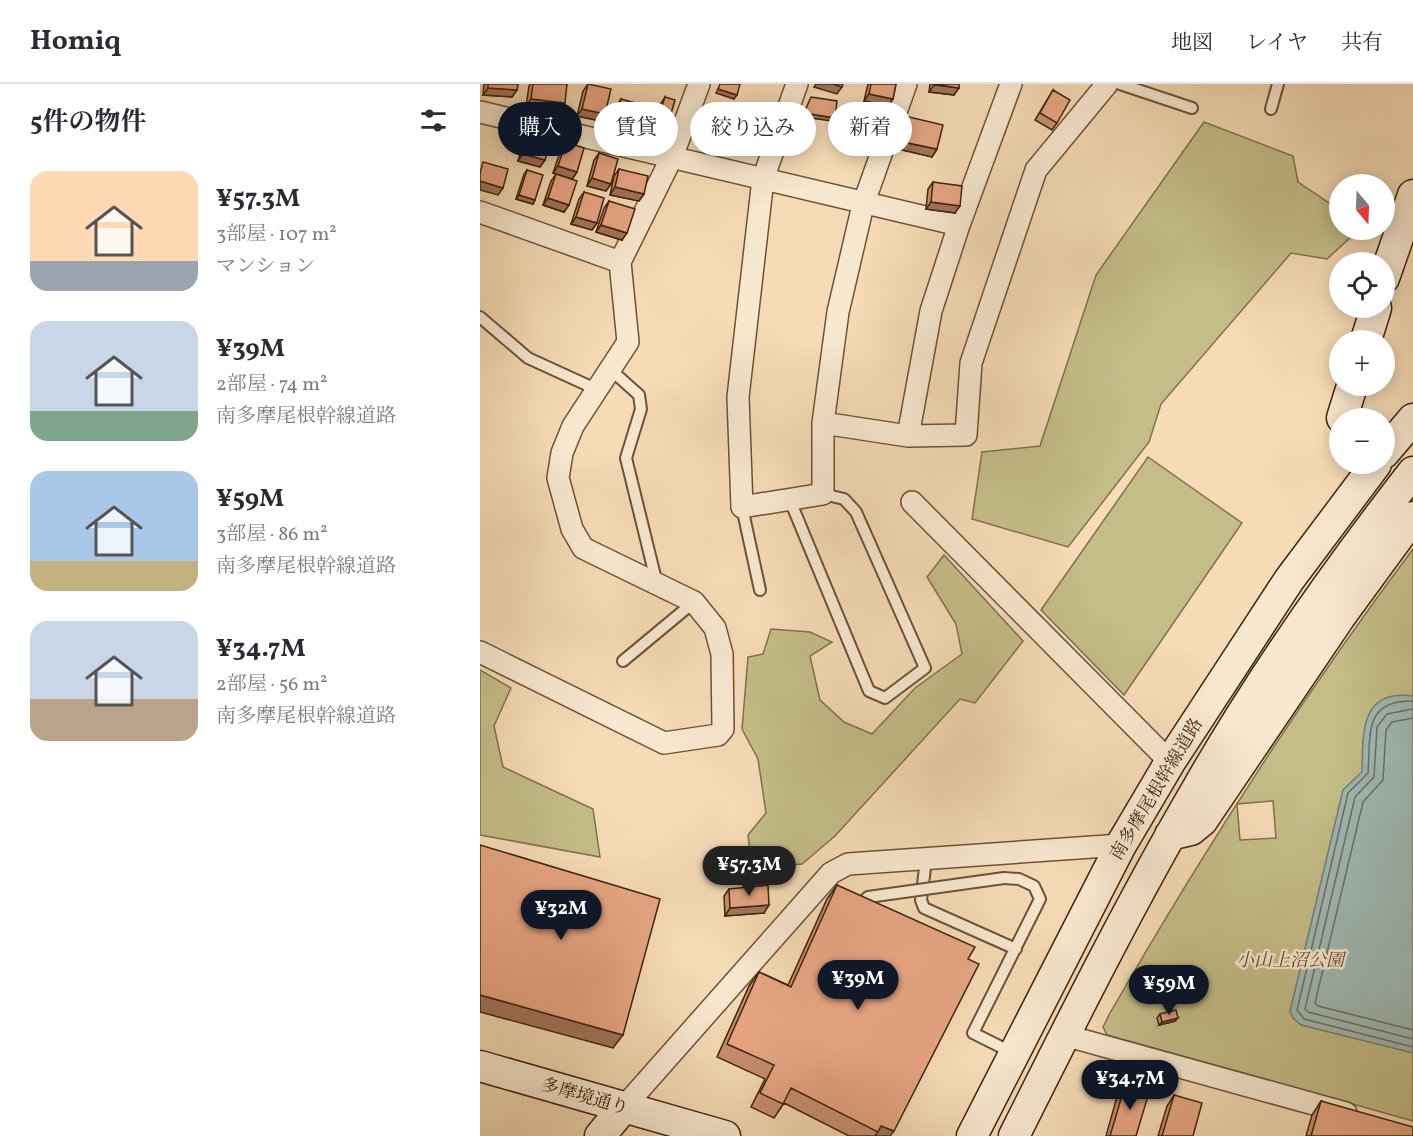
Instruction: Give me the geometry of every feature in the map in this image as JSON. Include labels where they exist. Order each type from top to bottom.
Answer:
[{"type":"main road","points":[[1393,252],[1413,195]]},
{"type":"main road","points":[[1395,440],[1413,419]]},
{"type":"main road","name":"南多摩尾根幹線道路","points":[[1014,1136],[1064,1035],[1170,835],[1286,648],[1401,510],[1413,472]]},
{"type":"main road","name":"南多摩尾根幹線道路","points":[[972,1136],[1121,845],[1170,762],[1359,474]]},
{"type":"main road","points":[[1367,474],[1401,510]]},
{"type":"main road","name":"多摩境通り","points":[[480,1066],[725,1136]]},
{"type":"main road","points":[[600,1136],[624,1107]]},
{"type":"street","points":[[480,652],[664,743],[718,735],[723,729],[722,654],[715,628],[694,602],[584,548],[572,529],[558,478],[562,453],[573,426],[628,342],[620,262],[672,157],[699,84]]},
{"type":"street","points":[[796,84],[763,179],[738,397],[742,507],[823,494],[823,423],[838,312],[863,204],[906,84]]},
{"type":"street","points":[[908,436],[931,311],[958,225],[1011,84]]},
{"type":"street","points":[[823,423],[908,436],[966,435],[971,363],[1036,170],[1107,84]]},
{"type":"street","points":[[480,112],[958,225]]},
{"type":"street","points":[[480,212],[620,262]]},
{"type":"street","points":[[912,502],[1170,762]]},
{"type":"street","points":[[624,1107],[831,873],[848,864],[1121,845]]},
{"type":"street","points":[[1064,1035],[1368,1119]]},
{"type":"lane","points":[[1120,84],[1192,108]]},
{"type":"lane","points":[[1271,109],[1278,84]]},
{"type":"lane","points":[[480,317],[528,358],[598,390]]},
{"type":"lane","points":[[611,370],[639,395],[641,409],[626,458],[657,584]]},
{"type":"lane","points":[[789,498],[869,691],[885,698],[925,668],[856,512],[844,499],[823,494]]},
{"type":"lane","points":[[742,507],[760,590]]},
{"type":"lane","points":[[623,661],[694,602]]},
{"type":"lane","points":[[926,860],[921,900],[924,908],[1016,950]]},
{"type":"lane","points":[[852,915],[868,897],[1004,878],[1019,879],[1034,886],[1040,899],[973,1033],[1013,1053]]},
{"type":"green space","points":[[1204,122],[1293,156],[1298,182],[1329,203],[1329,240],[1348,240],[1335,252],[1329,252],[1327,259],[1291,253],[1161,404],[1149,442],[1068,547],[972,519],[982,452],[1040,446],[1096,275]]},
{"type":"green space","points":[[1148,457],[1242,523],[1124,695],[1041,610]]},
{"type":"green space","name":"小山上沼公園","points":[[1413,549],[1413,1121],[1107,1035],[1103,1027],[1145,953],[1254,776]],"holes":[[[1273,801],[1276,838],[1240,840],[1237,804]]]},
{"type":"green space","points":[[944,555],[1023,641],[975,703],[960,699],[835,836],[802,864],[752,868],[748,835],[766,813],[758,759],[742,729],[748,657],[763,654],[771,629],[810,632],[832,642],[810,656],[820,700],[844,722],[872,734],[915,688],[962,654],[956,624],[927,577]]},
{"type":"green space","points":[[480,670],[511,688],[494,726],[503,767],[593,809],[600,857],[480,835]]},
{"type":"water","points":[[1395,695],[1413,696],[1413,1053],[1301,1025],[1293,1018],[1290,1011],[1343,790],[1362,772],[1364,730],[1368,718],[1373,707],[1382,699]]},
{"type":"building","points":[[488,84],[518,84],[517,90],[488,88]]},
{"type":"building","points":[[533,84],[567,84],[565,102],[531,99]]},
{"type":"building","points":[[588,84],[611,89],[608,102],[594,102],[594,112],[582,109]]},
{"type":"building","points":[[720,84],[740,84],[737,95],[718,89]]},
{"type":"building","points":[[871,84],[896,84],[893,99],[869,94]]},
{"type":"building","points":[[934,84],[959,84],[959,88]]},
{"type":"building","points":[[1053,90],[1070,100],[1057,123],[1040,113]]},
{"type":"building","points":[[665,97],[675,100],[674,102],[663,102]]},
{"type":"building","points":[[811,97],[837,101],[828,102],[828,117],[816,115],[816,102],[809,102]]},
{"type":"building","points":[[912,118],[943,125],[937,149],[912,144]]},
{"type":"building","points":[[530,156],[546,156],[545,160]]},
{"type":"building","points":[[561,156],[582,156],[577,172],[558,166]]},
{"type":"building","points":[[598,156],[618,159],[611,184],[592,178]]},
{"type":"building","points":[[483,162],[508,169],[503,188],[480,181]]},
{"type":"building","points":[[619,169],[648,176],[644,194],[615,187]]},
{"type":"building","points":[[527,170],[543,175],[535,200],[519,195]]},
{"type":"building","points":[[556,174],[577,181],[569,205],[548,198]]},
{"type":"building","points":[[933,182],[962,186],[960,206],[931,202]]},
{"type":"building","points":[[584,192],[604,198],[597,223],[576,217]]},
{"type":"building","points":[[609,201],[635,209],[627,233],[601,225]]},
{"type":"building","points":[[480,845],[660,899],[623,1035],[480,995]]},
{"type":"building","points":[[768,885],[769,905],[730,908],[729,889]]},
{"type":"building","points":[[837,885],[975,947],[968,959],[979,964],[894,1131],[881,1126],[878,1132],[791,1088],[783,1104],[760,1093],[774,1065],[727,1044],[759,972],[791,987]]},
{"type":"building","points":[[1176,1010],[1178,1018],[1162,1022],[1160,1014]]},
{"type":"building","points":[[1126,1082],[1150,1089],[1136,1136],[1110,1136]]},
{"type":"building","points":[[1174,1095],[1202,1103],[1193,1136],[1162,1136]]},
{"type":"building","points":[[1321,1101],[1413,1127],[1413,1136],[1311,1136]]}]
